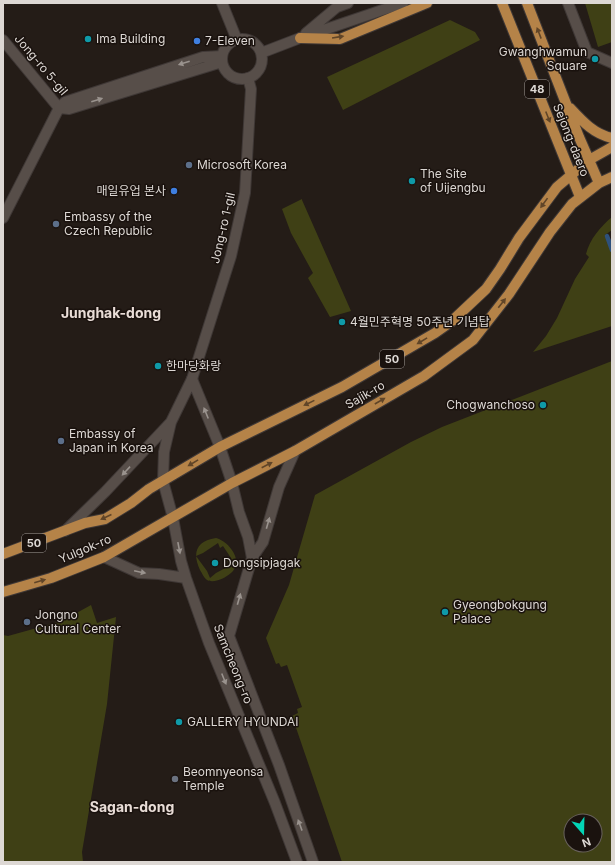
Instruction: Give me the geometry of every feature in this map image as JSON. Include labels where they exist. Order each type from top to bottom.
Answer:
[{"type":"main road","points":[[300,38],[340,39],[427,3]]},
{"type":"main road","name":"Sejong-daero","points":[[502,3],[580,197]]},
{"type":"main road","name":"Sejong-daero","points":[[528,3],[599,183]]},
{"type":"main road","points":[[567,105],[595,132],[612,138]]},
{"type":"main road","points":[[589,160],[612,147]]},
{"type":"main road","name":"50","points":[[571,175],[589,160]]},
{"type":"main road","name":"Sajik-ro","points":[[162,481],[220,447],[348,384],[429,337],[452,321],[486,289],[519,238],[552,193],[571,175]]},
{"type":"main road","points":[[599,183],[612,177]]},
{"type":"main road","name":"Sajik-ro","points":[[173,518],[232,483],[295,451],[424,376],[473,340],[509,294],[550,232],[572,204],[599,183]]},
{"type":"main road","name":"Yulgok-ro","points":[[3,554],[85,523],[105,519],[162,481]]},
{"type":"main road","name":"Yulgok-ro","points":[[3,592],[51,578],[104,557],[173,518]]},
{"type":"street","points":[[222,3],[237,40]]},
{"type":"street","points":[[300,38],[337,7],[348,3]]},
{"type":"street","points":[[261,53],[403,3]]},
{"type":"street","points":[[568,3],[587,52],[612,63]]},
{"type":"street","name":"Jong-ro 5-gil","points":[[3,40],[59,108]]},
{"type":"street","points":[[237,40],[249,41],[254,44],[261,53],[261,66],[254,76],[248,78],[237,79],[231,76],[227,73],[222,59],[227,46],[237,40]]},
{"type":"street","points":[[3,218],[59,108],[68,109],[222,59]]},
{"type":"street","name":"Jong-ro 1-gil","points":[[171,422],[192,379],[230,256],[245,194],[251,88],[248,78]]},
{"type":"street","points":[[192,379],[220,447],[248,537],[252,558]]},
{"type":"street","points":[[162,481],[164,452],[171,422]]},
{"type":"street","points":[[64,532],[106,492],[171,422]]},
{"type":"street","points":[[252,558],[263,542],[279,487],[295,451]]},
{"type":"street","name":"Samcheong-ro","points":[[162,481],[173,518],[181,561],[209,643],[275,803],[297,862]]},
{"type":"street","points":[[104,557],[139,573],[186,578]]},
{"type":"street","name":"Samcheong-ro","points":[[252,558],[228,636],[279,765],[313,862]]},
{"type":"shaded area","points":[[585,3],[612,3],[612,42],[598,47]]},
{"type":"shaded area","points":[[450,20],[475,32],[480,40],[343,110],[327,77]]},
{"type":"shaded area","points":[[302,199],[351,311],[330,317],[308,278],[313,273],[291,233],[282,209]]},
{"type":"shaded area","points":[[612,217],[612,230],[605,235],[612,253],[612,326],[533,352],[546,336],[557,318],[575,279],[589,257],[586,254],[593,238],[603,225]]},
{"type":"shaded area","name":"Gyeongbokgung Palace","points":[[612,361],[612,862],[342,862],[292,716],[298,713],[297,709],[302,707],[287,665],[281,667],[279,663],[276,664],[266,638],[289,585],[315,495],[411,442],[442,427]]},
{"type":"shaded area","points":[[216,538],[225,543],[233,551],[236,566],[231,573],[224,578],[213,581],[207,580],[200,570],[196,556],[196,553],[200,545]],"holes":[[[218,543],[220,548],[223,546],[231,558],[227,561],[231,565],[210,578],[207,571],[196,556]]]},
{"type":"shaded area","points":[[91,605],[97,623],[116,617],[107,704],[82,852],[83,862],[3,862],[3,635],[8,636],[62,621]]},
{"type":"waterway","points":[[607,236],[612,250]]},
{"type":"place","name":"Ima Building","points":[[88,39]]},
{"type":"place","name":"7-Eleven","points":[[197,41]]},
{"type":"place","name":"Gwanghwamun Square","points":[[595,59]]},
{"type":"place","name":"Microsoft Korea","points":[[189,165]]},
{"type":"place","name":"The Site of Uijengbu","points":[[412,181]]},
{"type":"place","name":"매일유업 본사","points":[[174,191]]},
{"type":"place","name":"Embassy of the Czech Republic","points":[[56,224]]},
{"type":"place","name":"4월민주혁명 50주년 기념탑","points":[[342,322]]},
{"type":"place","name":"한마당화랑","points":[[158,366]]},
{"type":"place","name":"Chogwanchoso","points":[[543,405]]},
{"type":"place","name":"Embassy of Japan in Korea","points":[[61,441]]},
{"type":"place","name":"Dongsipjagak","points":[[215,563]]},
{"type":"place","name":"Gyeongbokgung Palace","points":[[445,612]]},
{"type":"place","name":"Jongno Cultural Center","points":[[27,622]]},
{"type":"place","name":"GALLERY HYUNDAI","points":[[179,722]]},
{"type":"place","name":"Beomnyeonsa Temple","points":[[175,779]]},
{"type":"district","name":"Junghak-dong","points":[[111,313]]},
{"type":"district","name":"Sagan-dong","points":[[132,807]]}]
